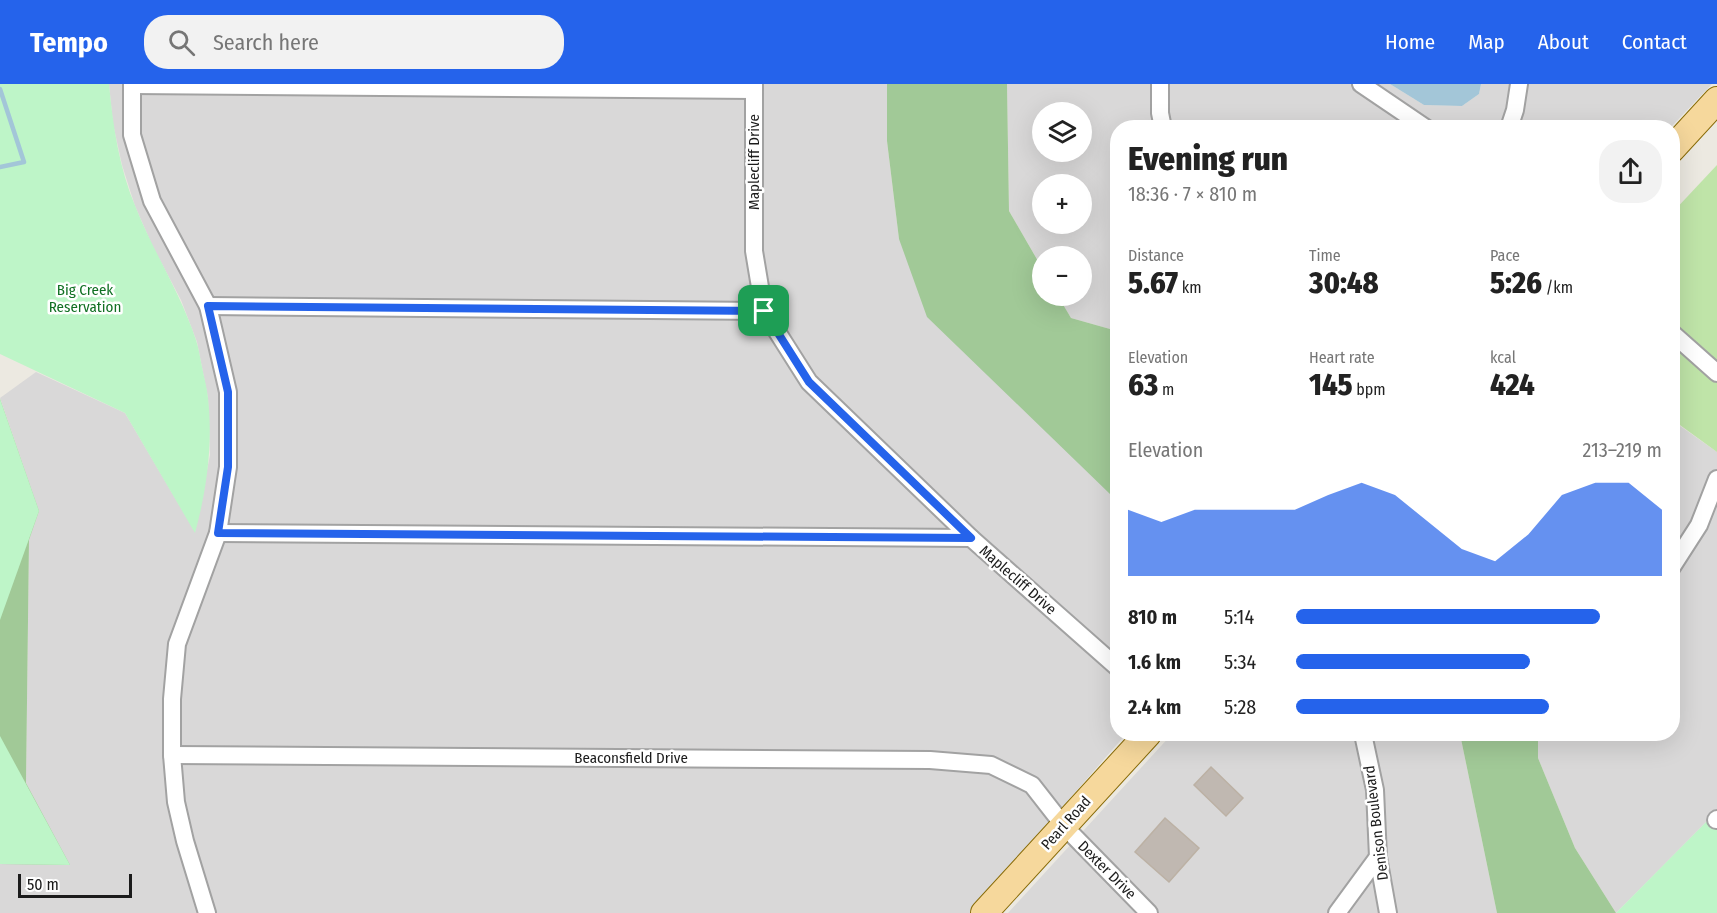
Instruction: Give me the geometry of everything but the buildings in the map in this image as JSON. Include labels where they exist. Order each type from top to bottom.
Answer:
[{"type":"main road","points":[[1680,140],[1717,100]]},
{"type":"main road","name":"Pearl Road","points":[[984,913],[1142,741]]},
{"type":"street","points":[[207,913],[176,802],[172,755],[172,699],[177,644],[218,533],[228,467],[228,392],[208,306],[152,201],[132,135],[132,84],[754,87]]},
{"type":"street","points":[[1160,84],[1161,120]]},
{"type":"street","points":[[1361,84],[1414,120]]},
{"type":"street","points":[[1512,120],[1519,84]]},
{"type":"street","name":"Maplecliff Drive","points":[[754,87],[754,251],[764,311],[809,382],[971,538],[1110,661]]},
{"type":"street","points":[[208,306],[764,311]]},
{"type":"street","points":[[1680,340],[1717,373]]},
{"type":"street","points":[[1680,555],[1699,525],[1717,479]]},
{"type":"street","points":[[218,533],[971,538]]},
{"type":"street","name":"Denison Boulevard","points":[[1364,741],[1375,790],[1378,857],[1388,913]]},
{"type":"street","name":"Beaconsfield Drive","points":[[172,755],[940,760],[991,765],[1032,785],[1064,826]]},
{"type":"street","name":"Dexter Drive","points":[[1064,826],[1149,913]]},
{"type":"street","points":[[1337,913],[1378,857]]},
{"type":"shaded area","points":[[109,84],[887,84],[887,141],[899,239],[1110,493],[1110,741],[1120,741],[970,913],[0,913],[0,864],[69,864],[26,783],[29,540],[39,511],[0,398],[36,372],[125,413],[195,532],[210,455],[208,398],[197,342],[181,300],[152,245],[135,206],[122,165],[113,124]]},
{"type":"shaded area","points":[[1007,84],[1390,84],[1424,105],[1462,106],[1479,94],[1481,84],[1712,84],[1678,120],[1110,120],[1110,329],[1071,318],[1064,306],[1092,306],[1092,246],[1032,246],[1032,251],[1009,211]]},
{"type":"shaded area","points":[[1680,426],[1717,452],[1717,811],[1616,913],[1575,848],[1538,758],[1538,741],[1680,741]]},
{"type":"shaded area","points":[[1166,741],[1461,741],[1497,913],[1008,913]]},
{"type":"green space","name":"Big Creek Reservation","points":[[0,84],[109,84],[115,131],[125,178],[143,225],[190,323],[198,347],[206,386],[210,432],[209,449],[206,483],[195,533],[125,413],[0,354]]},
{"type":"green space","points":[[887,84],[1007,84],[1009,211],[1032,251],[1032,306],[1064,306],[1071,318],[1110,329],[1110,494],[927,317],[899,239],[887,141]]},
{"type":"green space","points":[[1717,165],[1717,452],[1680,425],[1680,204]]},
{"type":"green space","points":[[0,399],[39,511],[29,540],[26,783],[70,865],[0,864]]},
{"type":"green space","points":[[0,399],[39,511],[0,620]]},
{"type":"green space","points":[[0,736],[70,865],[0,864]]},
{"type":"green space","points":[[1461,741],[1538,741],[1538,758],[1575,848],[1616,913],[1497,913]]},
{"type":"green space","points":[[1717,811],[1717,913],[1616,913]]},
{"type":"water","points":[[1390,84],[1481,84],[1479,94],[1462,106],[1424,105]]},
{"type":"waterway","points":[[0,89],[24,162],[0,167]]},
{"type":"route","points":[[208,306],[764,311],[809,382],[971,538],[218,533],[228,467],[228,392],[208,306]]}]
